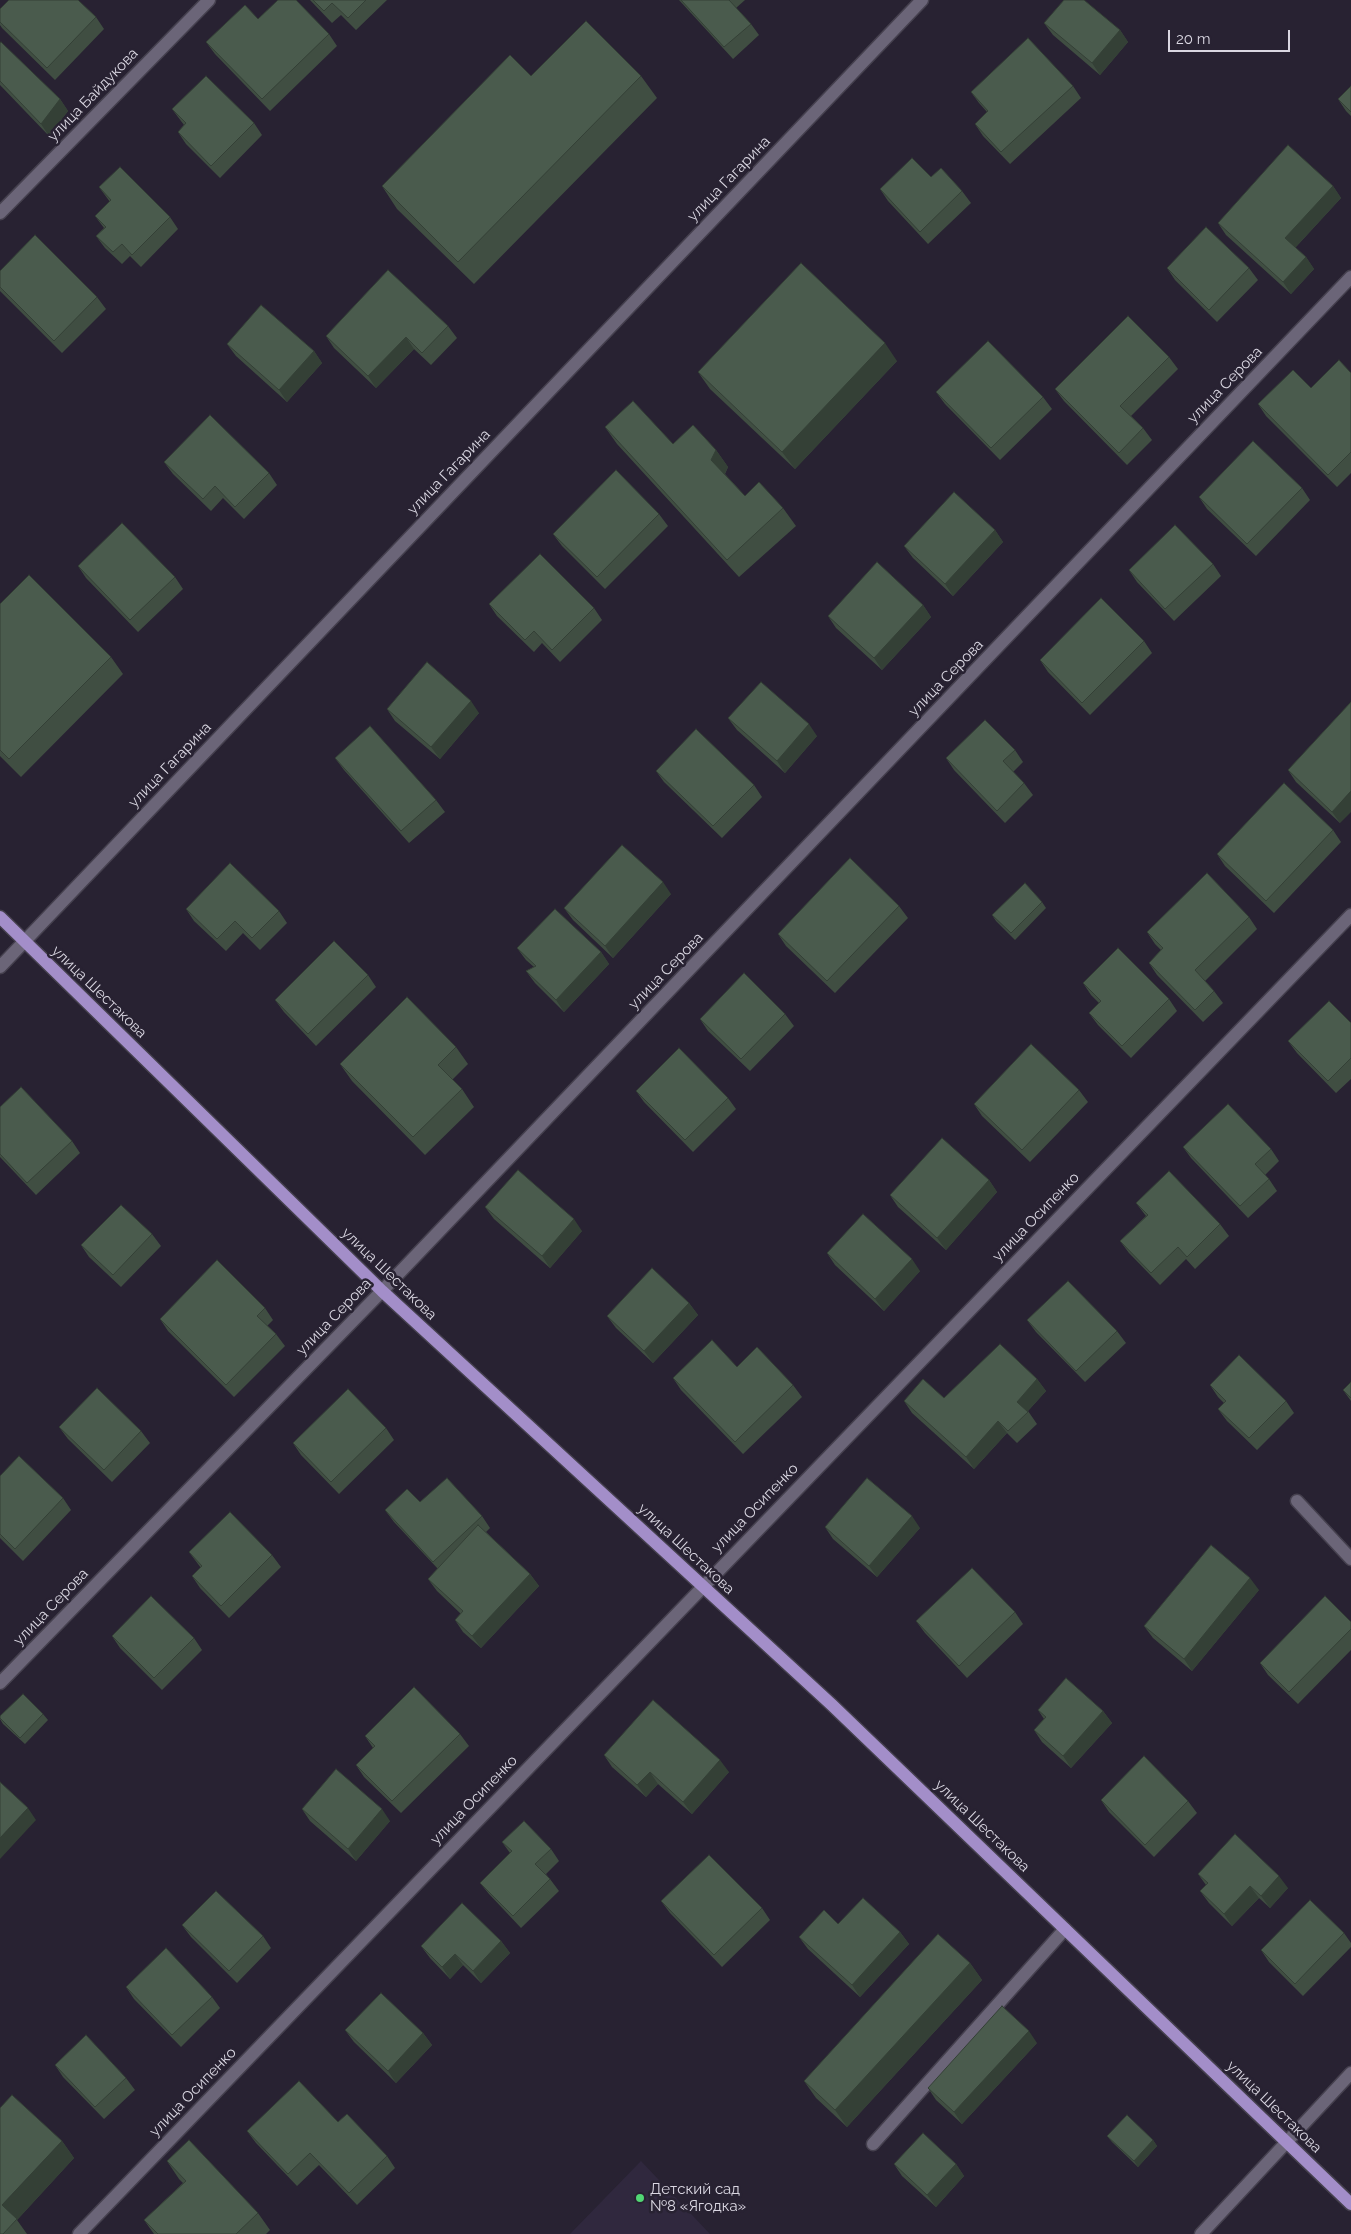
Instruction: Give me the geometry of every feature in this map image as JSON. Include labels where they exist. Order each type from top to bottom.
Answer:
[{"type":"main road","name":"улица Шестакова","points":[[0,917],[382,1292],[832,1705],[1351,2204]]},
{"type":"street","name":"улица Байдукова","points":[[0,213],[209,0]]},
{"type":"street","name":"улица Гагарина","points":[[0,967],[922,0]]},
{"type":"street","name":"улица Серова","points":[[0,1683],[382,1292],[1351,277]]},
{"type":"street","name":"улица Осипенко","points":[[79,2234],[1351,915]]},
{"type":"street","points":[[1297,1501],[1351,1560]]},
{"type":"street","points":[[873,2144],[1065,1929]]},
{"type":"street","points":[[1201,2234],[1351,2072]]},
{"type":"shaded area","name":"Детский сад №8 «Ягодка»","points":[[641,2161],[710,2234],[570,2234]]},
{"type":"building","points":[[9,0],[78,0],[96,17],[47,68],[0,22],[0,9]]},
{"type":"building","points":[[278,0],[296,0],[329,34],[262,99],[206,42],[245,5],[258,19]]},
{"type":"building","points":[[313,0],[366,0],[348,18],[332,3],[324,11]]},
{"type":"building","points":[[681,0],[729,0],[751,24],[724,47]]},
{"type":"building","points":[[1064,0],[1084,0],[1120,30],[1092,63],[1044,23]]},
{"type":"building","points":[[586,21],[641,76],[458,262],[382,186],[510,55],[531,76]]},
{"type":"building","points":[[1028,38],[1073,86],[1001,152],[975,124],[988,111],[971,92]]},
{"type":"building","points":[[1,42],[60,99],[41,124],[0,81]]},
{"type":"building","points":[[206,76],[254,123],[211,166],[178,132],[186,123],[172,109]]},
{"type":"building","points":[[1351,86],[1351,112],[1338,99]]},
{"type":"building","points":[[1288,145],[1333,186],[1285,238],[1306,257],[1283,282],[1218,223]]},
{"type":"building","points":[[912,158],[931,177],[941,168],[962,191],[920,232],[880,189]]},
{"type":"building","points":[[120,167],[170,217],[132,255],[122,244],[113,252],[96,236],[106,227],[95,216],[111,200],[99,187]]},
{"type":"building","points":[[1206,227],[1249,268],[1209,310],[1167,268]]},
{"type":"building","points":[[35,235],[97,297],[54,341],[0,287],[0,271]]},
{"type":"building","points":[[801,263],[885,343],[782,452],[698,372]]},
{"type":"building","points":[[388,270],[448,326],[422,353],[406,337],[368,376],[326,336]]},
{"type":"building","points":[[261,305],[314,351],[279,390],[227,344]]},
{"type":"building","points":[[1128,316],[1169,357],[1120,406],[1143,428],[1119,453],[1055,389]]},
{"type":"building","points":[[988,341],[1043,397],[991,448],[936,392]]},
{"type":"building","points":[[1339,360],[1351,373],[1351,452],[1328,475],[1258,404],[1293,370],[1311,388]]},
{"type":"building","points":[[633,401],[673,444],[693,425],[716,450],[711,460],[745,496],[759,482],[783,508],[727,560],[605,427]]},
{"type":"building","points":[[210,415],[269,473],[235,507],[215,486],[203,499],[164,462]]},
{"type":"building","points":[[1253,441],[1302,488],[1247,544],[1199,497]]},
{"type":"building","points":[[616,470],[659,514],[597,577],[553,534]]},
{"type":"building","points":[[954,492],[995,530],[945,584],[904,546]]},
{"type":"building","points":[[122,523],[175,577],[130,620],[78,566]]},
{"type":"building","points":[[1175,525],[1213,564],[1165,609],[1129,570]]},
{"type":"building","points":[[540,554],[594,608],[552,650],[534,631],[525,640],[489,604]]},
{"type":"building","points":[[877,562],[923,605],[874,658],[828,616]]},
{"type":"building","points":[[29,575],[111,657],[9,759],[0,750],[0,604]]},
{"type":"building","points":[[1101,598],[1144,641],[1082,703],[1040,660]]},
{"type":"building","points":[[427,662],[471,701],[431,747],[387,709]]},
{"type":"building","points":[[761,682],[809,724],[777,761],[728,718]]},
{"type":"building","points":[[1351,702],[1351,791],[1332,812],[1288,770]]},
{"type":"building","points":[[985,720],[1015,750],[1003,761],[1024,783],[997,811],[946,758]]},
{"type":"building","points":[[370,726],[436,800],[401,831],[335,758]]},
{"type":"building","points":[[696,729],[754,785],[713,826],[656,771]]},
{"type":"building","points":[[1284,783],[1333,830],[1266,901],[1217,854]]},
{"type":"building","points":[[622,845],[663,882],[605,946],[564,908]]},
{"type":"building","points":[[850,858],[899,906],[827,981],[778,934]]},
{"type":"building","points":[[230,863],[279,911],[252,938],[235,921],[217,939],[186,909]]},
{"type":"building","points":[[1207,873],[1249,917],[1195,970],[1214,991],[1195,1010],[1149,963],[1163,948],[1147,932]]},
{"type":"building","points":[[1025,883],[1042,902],[1011,933],[992,915]]},
{"type":"building","points":[[555,909],[601,952],[556,1000],[526,971],[536,966],[517,948]]},
{"type":"building","points":[[334,941],[368,975],[308,1034],[275,1000]]},
{"type":"building","points":[[1118,948],[1169,999],[1122,1046],[1089,1013],[1101,1001],[1083,983]]},
{"type":"building","points":[[744,973],[785,1014],[741,1059],[700,1019]]},
{"type":"building","points":[[407,997],[456,1047],[438,1065],[462,1089],[413,1137],[340,1064]]},
{"type":"building","points":[[1329,1001],[1351,1023],[1351,1058],[1328,1081],[1288,1041]]},
{"type":"building","points":[[1031,1044],[1079,1090],[1022,1150],[974,1104]]},
{"type":"building","points":[[679,1048],[728,1098],[685,1140],[636,1091]]},
{"type":"building","points":[[21,1087],[72,1141],[27,1183],[0,1154],[0,1107]]},
{"type":"building","points":[[1228,1104],[1271,1149],[1255,1164],[1269,1179],[1240,1206],[1183,1147]]},
{"type":"building","points":[[942,1138],[989,1180],[937,1238],[890,1195]]},
{"type":"building","points":[[518,1170],[574,1219],[542,1256],[485,1207]]},
{"type":"building","points":[[1169,1171],[1220,1224],[1187,1257],[1178,1247],[1151,1273],[1120,1241],[1148,1215],[1136,1203]]},
{"type":"building","points":[[121,1205],[152,1234],[113,1275],[81,1245]]},
{"type":"building","points":[[863,1214],[912,1259],[875,1299],[827,1253]]},
{"type":"building","points":[[217,1260],[265,1308],[257,1316],[276,1334],[226,1385],[160,1319]]},
{"type":"building","points":[[652,1268],[689,1303],[644,1351],[607,1316]]},
{"type":"building","points":[[1068,1281],[1117,1331],[1076,1371],[1027,1320]]},
{"type":"building","points":[[712,1340],[737,1367],[757,1347],[793,1385],[735,1442],[673,1378]]},
{"type":"building","points":[[1000,1344],[1037,1379],[1017,1402],[1028,1412],[1008,1431],[998,1421],[966,1457],[904,1401],[923,1379],[944,1398]]},
{"type":"building","points":[[1239,1355],[1286,1401],[1249,1438],[1218,1409],[1226,1401],[1210,1385]]},
{"type":"building","points":[[1351,1382],[1351,1398],[1343,1390]]},
{"type":"building","points":[[97,1388],[141,1431],[104,1470],[59,1427]]},
{"type":"building","points":[[348,1389],[386,1428],[331,1482],[293,1443]]},
{"type":"building","points":[[19,1456],[63,1498],[15,1549],[0,1534],[0,1476]]},
{"type":"building","points":[[447,1478],[482,1516],[433,1562],[385,1510],[407,1489],[420,1502]]},
{"type":"building","points":[[867,1478],[912,1516],[869,1566],[825,1527]]},
{"type":"building","points":[[230,1512],[272,1555],[221,1606],[192,1576],[202,1566],[189,1552]]},
{"type":"building","points":[[478,1525],[530,1574],[472,1636],[455,1620],[463,1611],[428,1579]]},
{"type":"building","points":[[1211,1545],[1250,1578],[1184,1659],[1144,1626]]},
{"type":"building","points":[[972,1568],[1015,1612],[959,1666],[916,1621]]},
{"type":"building","points":[[151,1596],[194,1638],[154,1678],[112,1636]]},
{"type":"building","points":[[1325,1596],[1351,1622],[1351,1629],[1289,1692],[1260,1663]]},
{"type":"building","points":[[1066,1678],[1103,1711],[1063,1756],[1034,1730],[1046,1717],[1038,1710]]},
{"type":"building","points":[[414,1687],[460,1734],[392,1801],[356,1765],[375,1746],[365,1736]]},
{"type":"building","points":[[23,1694],[43,1714],[20,1738],[0,1716]]},
{"type":"building","points":[[653,1700],[720,1760],[683,1802],[650,1772],[637,1785],[604,1755]]},
{"type":"building","points":[[1144,1756],[1188,1801],[1145,1845],[1101,1800]]},
{"type":"building","points":[[336,1769],[382,1809],[348,1849],[302,1809]]},
{"type":"building","points":[[0,1782],[28,1808],[0,1838]]},
{"type":"building","points":[[524,1821],[551,1849],[535,1864],[550,1879],[513,1916],[480,1883],[512,1851],[502,1842]]},
{"type":"building","points":[[1235,1834],[1279,1876],[1261,1896],[1250,1886],[1224,1914],[1200,1891],[1208,1883],[1198,1874]]},
{"type":"building","points":[[709,1855],[762,1908],[714,1955],[661,1901]]},
{"type":"building","points":[[216,1891],[263,1936],[229,1971],[182,1925]]},
{"type":"building","points":[[863,1898],[900,1932],[852,1985],[799,1937],[824,1910],[838,1924]]},
{"type":"building","points":[[1310,1900],[1344,1933],[1295,1984],[1261,1950]]},
{"type":"building","points":[[462,1903],[501,1941],[473,1971],[455,1954],[442,1967],[421,1946]]},
{"type":"building","points":[[938,1934],[970,1963],[835,2110],[804,2081]]},
{"type":"building","points":[[166,1948],[212,1997],[172,2035],[126,1987]]},
{"type":"building","points":[[381,1993],[423,2033],[388,2071],[345,2030]]},
{"type":"building","points":[[1002,2006],[1029,2031],[954,2112],[928,2088]]},
{"type":"building","points":[[86,2035],[126,2078],[95,2107],[55,2065]]},
{"type":"building","points":[[299,2081],[338,2122],[347,2114],[387,2156],[349,2193],[310,2153],[288,2174],[247,2131]]},
{"type":"building","points":[[12,2095],[62,2141],[2,2205],[17,2219],[3,2234],[0,2234],[0,2108]]},
{"type":"building","points":[[1127,2115],[1153,2140],[1134,2161],[1107,2136]]},
{"type":"building","points":[[923,2133],[956,2164],[927,2195],[894,2164]]},
{"type":"building","points":[[189,2140],[258,2213],[236,2234],[158,2234],[144,2220],[186,2181],[167,2161]]},
{"type":"place","name":"Детский сад №8 «Ягодка»","points":[[640,2198]]}]
